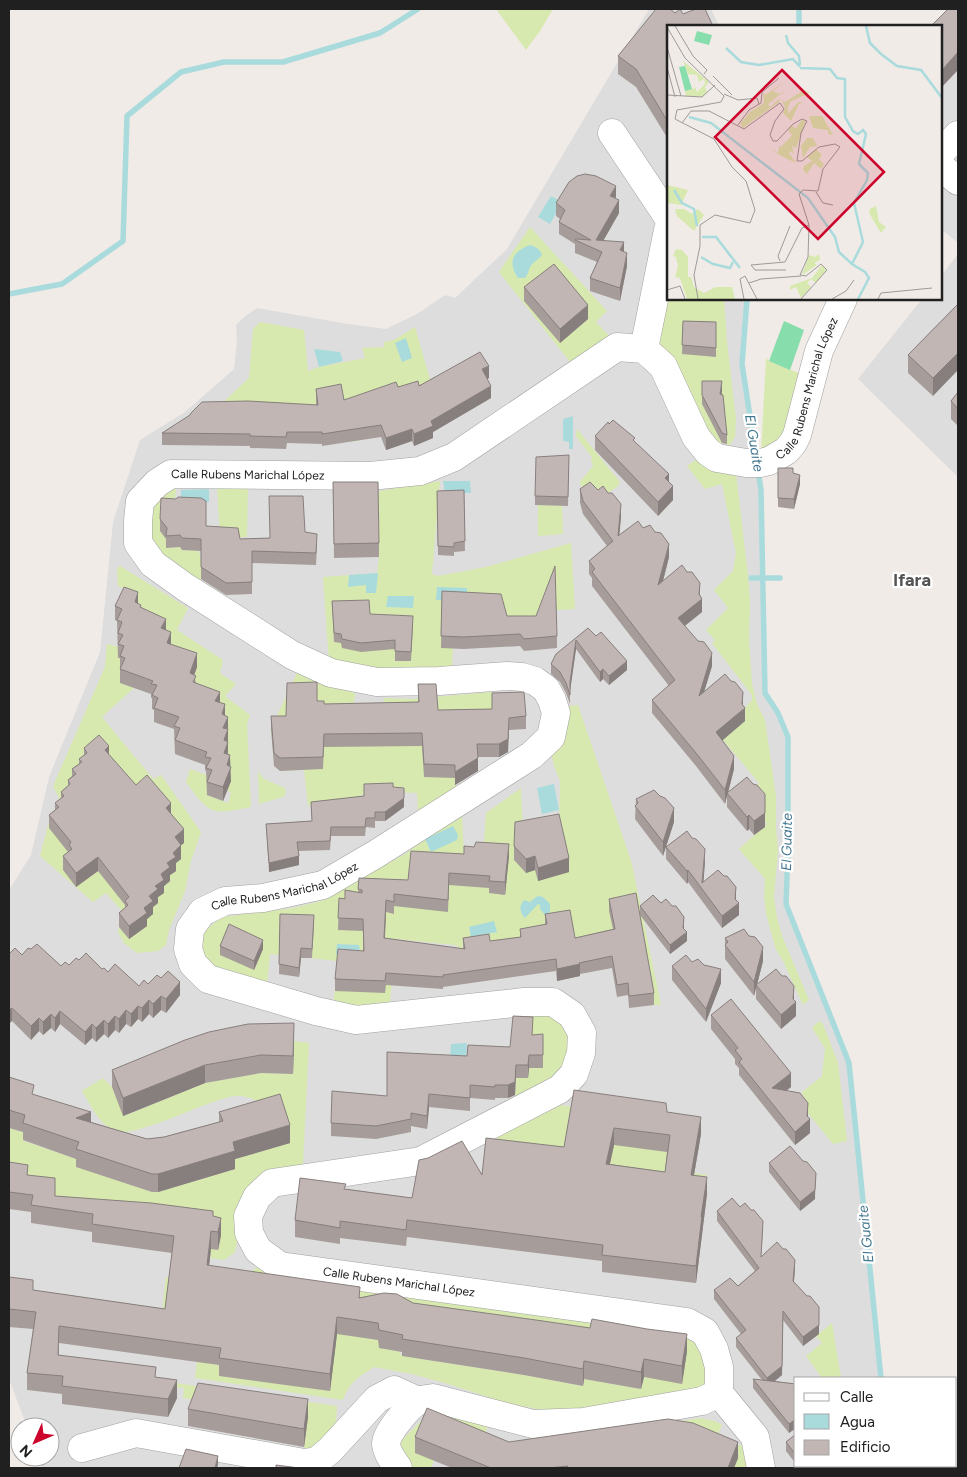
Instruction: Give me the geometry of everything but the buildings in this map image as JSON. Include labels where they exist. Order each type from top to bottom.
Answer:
[{"type":"street","points":[[612,133],[667,216]]},
{"type":"street","points":[[942,151],[958,135]]},
{"type":"street","points":[[942,167],[958,182]]},
{"type":"street","points":[[644,349],[667,235]]},
{"type":"street","name":"Calle Rubens Marichal López","points":[[719,1393],[719,1366],[714,1349],[705,1332],[687,1322],[280,1266],[258,1250],[249,1233],[248,1216],[257,1197],[272,1183],[421,1161],[560,1089],[574,1074],[581,1053],[582,1033],[572,1015],[553,1002],[524,1002],[356,1020],[316,1011],[208,979],[194,964],[188,950],[190,929],[202,912],[225,901],[263,898],[323,885],[376,854],[532,755],[551,737],[556,713],[546,689],[536,681],[522,677],[507,676],[439,681],[377,682],[331,673],[292,654],[185,587],[153,564],[138,543],[140,501],[157,483],[171,474],[370,476],[420,471],[454,457],[617,347],[644,349],[662,366],[696,437],[708,452],[717,458],[732,461],[760,463],[769,461],[786,452],[797,435],[819,351],[843,300]]},
{"type":"street","points":[[82,1448],[136,1433],[304,1463],[318,1461],[376,1399],[394,1390],[418,1402]]},
{"type":"street","points":[[398,1468],[388,1453],[386,1441],[407,1410],[418,1402],[434,1398],[533,1424],[583,1422],[702,1401],[719,1393],[755,1437],[761,1468]]},
{"type":"shaded area","points":[[649,9],[711,9],[719,25],[667,25],[667,300],[747,300],[742,364],[761,490],[765,693],[778,713],[788,737],[786,904],[849,1063],[881,1377],[794,1377],[794,1467],[889,1468],[42,1468],[60,1467],[60,1417],[23,1417],[9,1379],[9,890],[31,855],[49,777],[100,652],[113,522],[140,440],[185,412],[234,369],[237,341],[236,325],[257,308],[386,329],[417,314],[445,295],[455,298],[507,249]]},
{"type":"shaded area","points":[[958,9],[958,243],[942,230],[941,25]]},
{"type":"shaded area","points":[[958,254],[958,477],[858,379],[921,300],[942,300],[942,275]]},
{"type":"green space","points":[[496,9],[553,9],[526,50]]},
{"type":"green space","points":[[530,227],[607,311],[596,322],[610,337],[570,362],[499,272]]},
{"type":"green space","points":[[667,286],[667,300],[724,300],[736,419],[735,437],[730,445],[712,441],[678,374],[656,339]]},
{"type":"green space","points":[[784,321],[804,330],[790,370],[769,361]]},
{"type":"green space","points":[[260,322],[304,330],[308,371],[365,358],[362,348],[384,347],[384,342],[394,340],[415,327],[432,386],[381,436],[351,442],[341,396],[318,414],[218,407],[249,378],[253,329]]},
{"type":"green space","points":[[766,358],[801,374],[785,434],[761,454]]},
{"type":"green space","points":[[577,429],[620,482],[617,487],[608,493],[601,487],[590,495],[579,483],[593,466],[592,457],[576,436]]},
{"type":"green space","points":[[697,459],[736,474],[750,601],[749,639],[752,684],[757,704],[765,720],[776,796],[778,850],[774,897],[782,936],[809,1000],[803,1005],[775,947],[766,913],[765,879],[739,849],[767,824],[749,793],[759,783],[723,740],[745,721],[743,710],[752,700],[752,695],[712,643],[715,640],[706,630],[728,608],[714,590],[733,571],[736,553],[722,484],[705,489],[687,466]]},
{"type":"green space","points":[[440,481],[432,574],[438,576],[486,567],[571,543],[575,609],[556,610],[536,628],[453,648],[452,669],[396,674],[329,663],[323,577],[377,573],[379,557],[379,491]]},
{"type":"green space","points":[[217,487],[248,488],[247,537],[220,537]]},
{"type":"green space","points":[[176,488],[174,511],[168,534],[170,548],[180,547],[182,550],[199,551],[201,586],[158,556],[150,540],[149,525],[154,506],[162,496]]},
{"type":"green space","points":[[538,505],[562,506],[563,534],[538,536]]},
{"type":"green space","points":[[120,566],[188,608],[177,630],[223,660],[220,673],[236,684],[225,696],[250,715],[247,724],[251,807],[227,811],[212,810],[201,801],[186,782],[190,769],[209,776],[212,784],[207,795],[228,803],[231,793],[227,790],[231,781],[223,742],[203,699],[141,619],[133,593],[118,586],[117,568]]},
{"type":"green space","points":[[107,644],[123,648],[125,671],[120,683],[134,688],[102,717],[153,779],[161,775],[201,832],[191,861],[185,891],[169,930],[166,945],[158,951],[137,953],[124,943],[118,932],[122,911],[106,893],[93,902],[40,856],[48,825],[59,798],[53,786],[105,667]]},
{"type":"green space","points":[[297,673],[355,693],[353,716],[382,716],[384,698],[410,699],[492,692],[492,722],[455,763],[456,790],[418,815],[417,793],[364,794],[361,795],[362,805],[327,808],[313,807],[308,805],[304,770],[280,771],[274,765],[271,729]]},
{"type":"green space","points":[[578,705],[632,864],[661,1005],[654,1005],[636,906],[615,941],[547,936],[463,950],[455,945],[395,939],[390,1004],[364,1007],[332,1006],[338,961],[270,954],[267,985],[220,972],[208,964],[197,941],[209,927],[222,917],[293,908],[321,901],[405,854],[462,812],[464,858],[483,854],[486,813],[521,788],[523,834],[559,828],[560,781],[551,751],[561,711],[570,706]]},
{"type":"green space","points":[[258,771],[264,779],[285,788],[286,793],[283,797],[259,804]]},
{"type":"green space","points":[[547,1013],[562,1023],[571,1039],[562,1069],[547,1081],[515,1098],[516,1078],[527,1078],[529,1068],[543,1068],[513,1029],[513,1015]]},
{"type":"green space","points":[[819,1021],[823,1024],[838,1063],[847,1141],[833,1144],[807,1112],[808,1103],[801,1093],[822,1076],[825,1048],[812,1028]]},
{"type":"green space","points":[[294,1041],[309,1043],[303,1164],[270,1172],[248,1186],[236,1211],[238,1238],[235,1252],[224,1260],[210,1258],[213,1228],[90,1200],[27,1192],[9,1180],[9,1128],[25,1133],[24,1141],[79,1160],[77,1167],[152,1192],[158,1192],[235,1169],[233,1160],[263,1117],[255,1100],[238,1096],[223,1099],[156,1124],[127,1132],[116,1131],[105,1124],[96,1114],[82,1091],[103,1078],[112,1087],[124,1116],[205,1083],[261,1073],[293,1074]]},
{"type":"green space","points":[[561,1105],[574,1107],[670,1152],[669,1162],[695,1168],[694,1173],[707,1175],[707,1194],[486,1142]]},
{"type":"green space","points":[[259,1267],[683,1335],[705,1348],[708,1374],[701,1390],[578,1409],[542,1410],[507,1403],[412,1374],[374,1367],[352,1384],[343,1400],[195,1378],[201,1329],[162,1314],[166,1277],[239,1277]],"holes":[[[379,1348],[644,1377],[641,1389],[584,1379],[583,1386],[402,1356],[398,1351]]]},
{"type":"green space","points":[[832,1323],[841,1377],[821,1377],[806,1356],[822,1343],[816,1336]]},
{"type":"green space","points":[[58,1372],[147,1379],[337,1406],[336,1423],[330,1435],[303,1454],[307,1417],[183,1398],[184,1388]]},
{"type":"green space","points":[[439,1409],[489,1423],[481,1446],[434,1461],[431,1468],[411,1468],[397,1445],[428,1414]]},
{"type":"green space","points":[[699,1418],[715,1421],[722,1425],[712,1447],[682,1438],[683,1421]]},
{"type":"green space","points":[[743,1444],[750,1468],[734,1468],[734,1447]]},
{"type":"water","points":[[551,196],[562,202],[550,224],[538,217]]},
{"type":"water","points":[[530,245],[538,248],[542,255],[531,265],[525,278],[518,278],[512,262],[519,250]]},
{"type":"water","points":[[406,338],[412,358],[402,362],[395,343]]},
{"type":"water","points":[[314,349],[340,352],[343,361],[319,367]]},
{"type":"water","points":[[573,416],[573,449],[569,449],[569,442],[563,441],[563,419]]},
{"type":"water","points":[[443,481],[470,481],[471,493],[445,493]]},
{"type":"water","points":[[209,489],[209,502],[181,503],[181,490]]},
{"type":"water","points":[[378,573],[376,593],[366,593],[366,585],[348,587],[349,575]]},
{"type":"water","points":[[437,587],[467,588],[467,600],[436,600]]},
{"type":"water","points":[[388,596],[414,596],[413,608],[386,607]]},
{"type":"water","points":[[554,784],[559,810],[542,814],[537,788]]},
{"type":"water","points":[[453,826],[458,835],[457,840],[431,852],[425,839]]},
{"type":"water","points":[[539,896],[543,897],[550,904],[550,911],[546,916],[538,904],[525,918],[521,911],[522,902],[524,900],[530,902]]},
{"type":"water","points":[[494,921],[497,932],[471,937],[469,927]]},
{"type":"water","points":[[337,944],[359,945],[360,952],[349,955],[336,954]]},
{"type":"water","points":[[467,1043],[466,1059],[450,1058],[451,1044]]},
{"type":"waterway","points":[[9,294],[62,284],[123,241],[127,116],[181,72],[224,62],[283,62],[380,33],[418,9]]},
{"type":"waterway","name":"El Guaite","points":[[799,9],[799,25]]},
{"type":"waterway","name":"El Guaite","points":[[747,300],[742,364],[756,456]]},
{"type":"waterway","name":"El Guaite","points":[[758,470],[761,490],[765,693],[778,713],[788,737],[786,904],[849,1063],[881,1377]]},
{"type":"waterway","name":"El Guaite","points":[[751,578],[780,578]]},
{"type":"district","name":"Ifara","points":[[912,580]]}]
